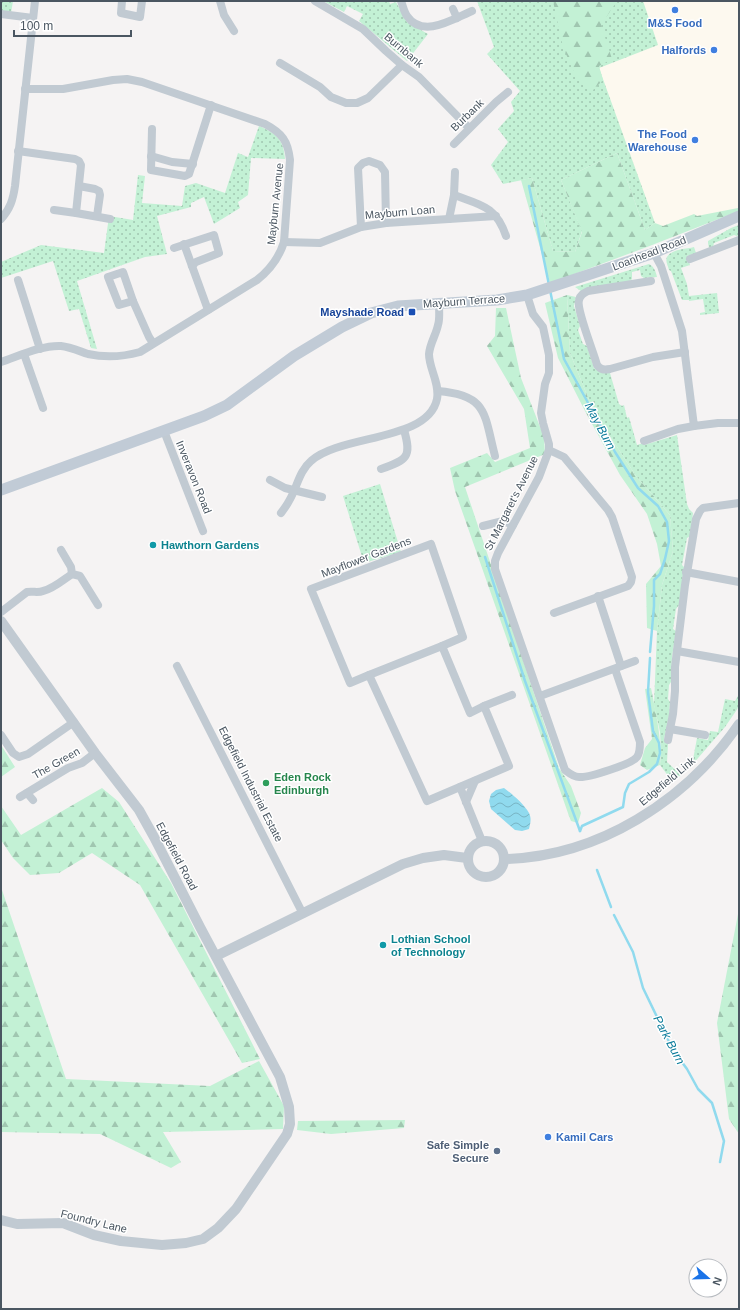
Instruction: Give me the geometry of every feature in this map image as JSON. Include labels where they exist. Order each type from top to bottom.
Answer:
[{"type":"main road","name":"Loanhead Road","points":[[542,290],[654,253],[739,216]]},
{"type":"main road","name":"Mayburn Terrace","points":[[164,431],[204,416],[227,405],[294,356],[336,331],[371,313],[411,304],[439,304],[497,300],[527,295],[542,290]]},
{"type":"main road","points":[[1,490],[164,431]]},
{"type":"street","points":[[1,220],[9,210],[12,200],[36,1]]},
{"type":"street","points":[[122,1],[121,13],[140,16],[142,1]]},
{"type":"street","points":[[220,1],[221,17],[234,31]]},
{"type":"street","name":"Burnbank","points":[[315,1],[364,29],[386,51],[419,77],[469,128]]},
{"type":"street","points":[[401,1],[407,16],[421,27],[433,27],[472,11]]},
{"type":"street","points":[[454,9],[457,18]]},
{"type":"street","points":[[1,14],[33,18]]},
{"type":"street","points":[[280,63],[288,71],[320,87],[331,97],[346,103],[357,103],[368,98],[402,64]]},
{"type":"street","name":"Mayburn Avenue","points":[[1,362],[40,349],[60,346],[97,356],[114,358],[140,352],[266,274],[275,264],[284,242],[290,160],[289,149],[284,139],[275,130],[265,124],[142,82],[128,79],[63,88],[25,88]]},
{"type":"street","name":"Burbank","points":[[454,144],[469,128],[499,104],[508,92]]},
{"type":"street","points":[[152,129],[151,170],[184,176],[189,174],[211,105]]},
{"type":"street","points":[[18,151],[75,159],[79,161],[81,165],[76,213]]},
{"type":"street","points":[[151,156],[172,162],[193,164]]},
{"type":"street","points":[[361,227],[358,168],[363,163],[368,161],[380,165],[385,172],[386,223]]},
{"type":"street","name":"Mayburn Loan","points":[[449,219],[454,195],[455,172]]},
{"type":"street","points":[[79,186],[99,191],[100,194],[97,216]]},
{"type":"street","points":[[454,195],[490,210],[502,225],[506,236]]},
{"type":"street","points":[[54,210],[110,219]]},
{"type":"street","name":"Mayburn Loan","points":[[284,242],[320,243],[361,227],[386,223],[496,216]]},
{"type":"street","points":[[174,248],[214,235],[219,253],[196,262],[192,266]]},
{"type":"street","points":[[690,259],[739,240]]},
{"type":"street","points":[[184,244],[208,310]]},
{"type":"street","points":[[654,253],[661,266],[680,322],[694,426]]},
{"type":"street","points":[[18,280],[40,349]]},
{"type":"street","points":[[651,281],[636,280],[588,291],[584,293],[579,300],[578,304],[597,365],[604,370],[685,352]]},
{"type":"street","name":"St Margaret's Avenue","points":[[527,295],[533,314],[543,327],[549,355],[549,373],[542,401],[541,413],[542,423],[549,444],[549,450],[539,477],[498,553],[495,561],[495,569],[565,770],[577,777],[586,777],[629,764],[637,758],[640,750],[640,742],[598,596]]},
{"type":"street","points":[[133,301],[153,343]]},
{"type":"street","points":[[281,513],[290,500],[303,470],[316,456],[340,446],[404,430],[426,418],[436,401],[438,391],[429,356],[430,344],[439,322],[439,304]]},
{"type":"street","points":[[24,354],[43,408]]},
{"type":"street","points":[[438,391],[455,392],[465,395],[475,401],[481,408],[486,419],[492,452]]},
{"type":"street","points":[[644,441],[678,429],[694,426],[739,424]]},
{"type":"street","points":[[381,469],[398,463],[408,452],[408,444],[404,430]]},
{"type":"street","name":"Inveravon Road","points":[[164,431],[204,531]]},
{"type":"street","points":[[549,450],[564,457],[608,510],[612,517],[632,577],[632,582],[628,586],[554,613]]},
{"type":"street","points":[[270,480],[285,488],[322,497]]},
{"type":"street","points":[[668,740],[673,706],[675,667],[686,572],[696,519],[700,511],[704,508],[739,503]]},
{"type":"street","points":[[483,526],[497,521],[503,521],[513,525]]},
{"type":"street","name":"Mayflower Gardens","points":[[369,675],[350,683],[312,589],[431,544],[463,637],[442,646]]},
{"type":"street","points":[[61,550],[71,567],[72,574]]},
{"type":"street","points":[[686,572],[739,582]]},
{"type":"street","points":[[1,612],[27,592],[41,592],[47,590],[72,574],[80,576],[98,605]]},
{"type":"street","name":"Edgefield Road","points":[[1,621],[95,752],[139,810],[220,954],[280,1077],[289,1107],[290,1124]]},
{"type":"street","points":[[484,706],[509,766],[427,801],[369,675],[442,646],[470,713],[484,706],[512,694]]},
{"type":"street","points":[[677,651],[739,662]]},
{"type":"street","points":[[540,696],[635,662]]},
{"type":"street","name":"Edgefield Industrial Estate","points":[[177,666],[303,914]]},
{"type":"street","points":[[1,735],[13,753],[19,757],[28,754],[74,722]]},
{"type":"street","name":"Edgefield Link","points":[[504,859],[540,857],[571,849],[603,838],[627,826],[654,809],[685,785],[720,750],[739,724]]},
{"type":"street","points":[[670,729],[705,736]]},
{"type":"street","name":"The Green","points":[[20,798],[68,768],[82,763],[95,752]]},
{"type":"street","points":[[466,802],[475,781]]},
{"type":"street","points":[[460,787],[482,841]]},
{"type":"street","name":"The Green","points":[[28,793],[33,800]]},
{"type":"street","points":[[482,841],[496,844],[502,851],[504,859],[503,865],[496,874],[486,878],[474,874],[468,864],[468,858],[472,847],[476,843],[482,841]]},
{"type":"street","points":[[220,954],[403,864],[423,858],[444,856],[468,858]]},
{"type":"street","name":"Foundry Lane","points":[[1,1220],[17,1224],[63,1223],[94,1235],[121,1241],[162,1245],[186,1243],[203,1239],[218,1228],[236,1209],[287,1134],[290,1124]]},
{"type":"shaded area","points":[[564,1],[739,1],[739,209],[658,242]]},
{"type":"green space","points":[[1,1],[13,1],[11,13],[1,11]]},
{"type":"green space","points":[[323,1],[389,1],[390,4],[396,2],[407,22],[428,34],[407,61],[359,21],[363,14],[347,6],[344,12]]},
{"type":"green space","points":[[477,1],[643,1],[658,45],[599,68],[655,223],[645,230],[617,153],[561,180],[582,231],[575,252],[553,251],[532,178],[503,184],[491,165],[508,142],[498,129],[514,111],[511,102],[520,91],[487,54],[494,47]]},
{"type":"green space","points":[[553,1],[617,1],[601,25],[612,59],[599,66],[603,80],[593,90],[576,77],[563,47]]},
{"type":"green space","points":[[259,126],[270,131],[278,138],[283,147],[285,159],[251,158],[248,195],[238,202],[240,208],[214,224],[204,197],[191,203],[191,207],[157,216],[167,254],[145,257],[77,281],[97,349],[91,348],[79,309],[69,311],[53,261],[1,278],[1,262],[41,245],[104,253],[109,216],[133,220],[138,175],[145,176],[142,203],[182,206],[185,186],[196,183],[225,193],[238,153],[248,157]]},
{"type":"green space","points":[[617,153],[645,230],[655,223],[663,226],[694,214],[697,216],[738,208],[739,211],[550,283],[521,180],[532,178],[553,251],[575,252],[582,232],[561,180]]},
{"type":"green space","points":[[739,225],[739,235],[734,235],[714,243],[713,247],[709,248],[708,241]]},
{"type":"green space","points":[[694,247],[696,253],[687,256],[690,265],[681,268],[687,284],[689,296],[717,293],[719,313],[700,315],[700,313],[705,312],[703,299],[689,301],[682,300],[671,271],[669,270],[666,260],[669,254],[675,251]]},
{"type":"green space","points":[[649,264],[655,271],[657,277],[644,278],[641,276],[640,270],[632,272],[632,279],[630,281],[581,291],[575,287]]},
{"type":"green space","points":[[567,295],[576,297],[574,306],[580,326],[578,330],[583,344],[587,346],[594,368],[602,373],[610,373],[619,404],[622,406],[624,405],[637,445],[643,443],[644,445],[677,435],[687,504],[693,513],[690,536],[687,538],[682,565],[684,567],[679,605],[676,609],[673,629],[676,631],[672,657],[671,682],[669,685],[669,716],[664,739],[668,744],[667,762],[681,775],[672,781],[660,765],[660,732],[654,705],[657,631],[662,585],[673,551],[670,515],[636,476],[593,410],[570,353]]},
{"type":"green space","points":[[567,295],[570,353],[593,410],[636,476],[670,515],[673,551],[662,585],[657,631],[647,628],[646,584],[661,566],[657,544],[647,514],[620,475],[558,358],[545,303]]},
{"type":"green space","points":[[496,308],[506,308],[521,378],[544,437],[545,454],[465,487],[559,768],[571,786],[581,813],[578,823],[571,821],[569,816],[455,491],[450,468],[487,453],[495,462],[530,448],[524,409],[487,346],[495,336]]},
{"type":"green space","points":[[380,484],[401,552],[364,563],[343,496]]},
{"type":"green space","points":[[651,688],[657,717],[660,765],[647,770],[640,765],[645,748],[652,739],[645,689]]},
{"type":"green space","points":[[739,694],[739,706],[736,711],[725,727],[692,765],[697,738],[708,740],[710,731],[718,732],[725,699],[735,701]]},
{"type":"green space","points":[[1,745],[15,767],[1,777]]},
{"type":"green space","points":[[102,788],[119,802],[171,883],[260,1059],[242,1063],[140,885],[92,853],[59,873],[30,875],[13,858],[1,840],[1,806],[21,835]]},
{"type":"green space","points":[[1,887],[66,1079],[210,1086],[259,1061],[284,1106],[283,1129],[163,1132],[181,1162],[171,1168],[100,1134],[1,1132]]},
{"type":"green space","points":[[739,909],[739,1134],[729,1119],[717,1023]]},
{"type":"green space","points":[[405,1120],[404,1128],[331,1134],[297,1130],[298,1121]]},
{"type":"water","points":[[504,788],[521,803],[529,813],[531,819],[529,829],[522,831],[515,830],[491,809],[489,801],[491,794],[496,790]]},
{"type":"waterway","name":"May Burn","points":[[529,186],[549,285]]},
{"type":"waterway","name":"May Burn","points":[[550,290],[564,359],[615,452],[638,488],[658,506],[667,522],[669,541],[665,559],[660,574],[654,580],[654,606],[650,652]]},
{"type":"waterway","points":[[485,557],[525,681],[580,831]]},
{"type":"waterway","name":"May Burn","points":[[580,831],[582,826],[623,807],[625,793],[629,784],[649,772],[657,764],[660,753],[659,743],[653,731],[648,692],[650,658]]},
{"type":"waterway","name":"Park Burn","points":[[597,870],[611,907]]},
{"type":"waterway","name":"Park Burn","points":[[614,915],[633,952],[643,988],[673,1050],[687,1069],[698,1089],[712,1103],[724,1141],[720,1162]]},
{"type":"place","name":"M&S Food","points":[[675,10]]},
{"type":"place","name":"Halfords","points":[[714,50]]},
{"type":"place","name":"The Food Warehouse","points":[[695,140]]},
{"type":"place","name":"Mayshade Road","points":[[412,312]]},
{"type":"place","name":"Hawthorn Gardens","points":[[153,545]]},
{"type":"place","name":"Eden Rock Edinburgh","points":[[266,783]]},
{"type":"place","name":"Lothian School of Technology","points":[[383,945]]},
{"type":"place","name":"Kamil Cars","points":[[548,1137]]},
{"type":"place","name":"Safe Simple Secure","points":[[497,1151]]}]
